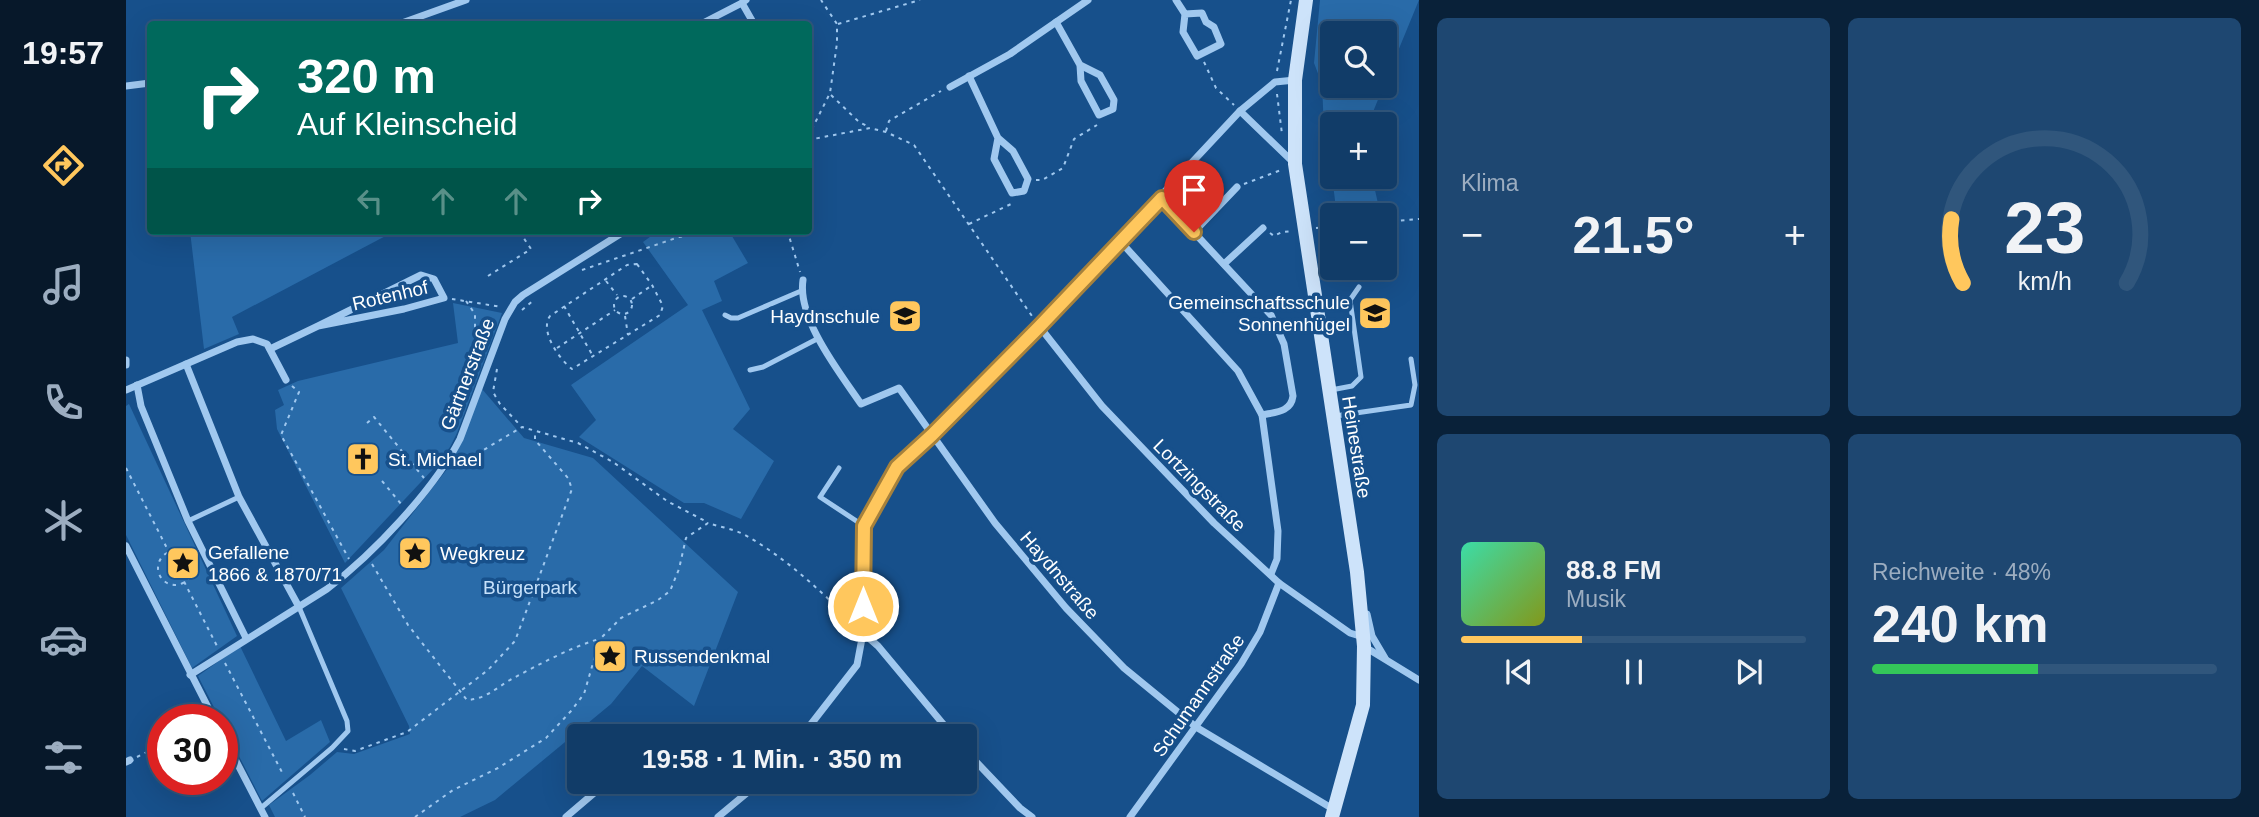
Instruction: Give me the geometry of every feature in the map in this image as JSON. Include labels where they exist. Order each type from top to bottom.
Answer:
[{"type":"main road","name":"Heinestraße","points":[[1306,0],[1295,80],[1289,159],[1357,572],[1364,642],[1363,705],[1334,814]]},
{"type":"street","points":[[407,21],[466,0]]},
{"type":"street","points":[[950,86],[1010,54],[1088,0]]},
{"type":"street","points":[[1176,0],[1185,14],[1183,32],[1197,57],[1221,44],[1214,27],[1206,22],[1202,13],[1185,14]]},
{"type":"street","points":[[707,21],[744,1],[753,21]]},
{"type":"street","points":[[1056,22],[1080,65],[1081,81],[1099,116],[1113,109],[1114,100],[1100,75],[1080,65]]},
{"type":"street","points":[[970,76],[998,138],[1013,151],[1028,179],[1024,191],[1012,193],[994,159],[998,138]]},
{"type":"street","points":[[811,724],[857,665],[863,633],[864,526],[897,467],[1040,326],[1162,198],[1240,111],[1275,82],[1295,80]]},
{"type":"street","points":[[126,86],[147,83]]},
{"type":"street","points":[[1240,111],[1289,159]]},
{"type":"street","points":[[1194,232],[1237,187]]},
{"type":"street","points":[[1162,198],[1270,315],[1284,344],[1292,403],[1285,410],[1262,415]]},
{"type":"street","points":[[1224,264],[1263,228]]},
{"type":"street","name":"Gärtnerstraße","points":[[190,675],[343,577],[366,555],[408,511],[443,467],[460,439],[509,311],[523,295],[619,235]]},
{"type":"street","points":[[1120,241],[1238,371],[1262,415],[1278,531],[1277,559],[1270,574]]},
{"type":"street","name":"Rotenhof","points":[[270,349],[421,275],[434,279],[444,298],[318,326]]},
{"type":"street","name":"Haydnstraße","points":[[803,280],[801,291],[817,339],[861,404],[899,388],[995,523],[1066,608],[1124,668],[1196,727],[1334,814]]},
{"type":"street","name":"Lortzingstraße","points":[[1040,326],[1102,406],[1214,523],[1279,583],[1419,680]]},
{"type":"street","points":[[126,390],[246,339],[264,341],[286,380]]},
{"type":"street","points":[[186,364],[239,497],[299,607]]},
{"type":"street","points":[[136,385],[141,406],[188,521],[246,638]]},
{"type":"street","points":[[126,546],[206,704]]},
{"type":"street","points":[[1357,572],[1372,636],[1385,658]]},
{"type":"street","name":"Schumannstraße","points":[[1130,817],[1241,664],[1260,632],[1279,583]]},
{"type":"street","points":[[863,633],[878,646],[943,724]]},
{"type":"street","points":[[977,762],[1020,808],[1032,817]]},
{"type":"street","points":[[238,764],[265,817]]},
{"type":"street","points":[[566,817],[593,794]]},
{"type":"street","points":[[718,817],[746,794]]},
{"type":"lane","points":[[1328,391],[1352,386],[1361,377],[1350,300],[1359,287]]},
{"type":"lane","points":[[725,315],[738,318],[801,291]]},
{"type":"lane","points":[[750,370],[763,367],[817,339]]},
{"type":"lane","points":[[1332,416],[1410,405],[1415,385],[1411,359]]},
{"type":"lane","points":[[839,468],[820,497],[864,526]]},
{"type":"lane","points":[[188,521],[239,497]]},
{"type":"lane","points":[[261,808],[348,732],[346,721],[299,607]]},
{"type":"path","points":[[812,131],[830,93],[838,43],[837,24],[821,0]]},
{"type":"path","points":[[837,24],[920,0]]},
{"type":"path","points":[[1237,187],[1289,159],[1275,82],[1291,0]]},
{"type":"path","points":[[1197,57],[1206,63],[1216,88],[1240,111]]},
{"type":"path","points":[[886,132],[889,121],[950,86]]},
{"type":"path","points":[[830,93],[859,122],[914,145],[1040,326]]},
{"type":"path","points":[[1028,179],[1041,180],[1063,168],[1074,139],[1097,125],[1099,116]]},
{"type":"path","points":[[812,138],[870,128]]},
{"type":"path","points":[[968,225],[1011,204],[1012,193]]},
{"type":"path","points":[[1397,221],[1419,219]]},
{"type":"path","points":[[488,276],[531,249],[522,235]]},
{"type":"path","points":[[568,267],[578,271],[690,235]]},
{"type":"path","points":[[779,235],[789,236],[803,280]]},
{"type":"path","points":[[637,264],[663,306],[660,315],[572,369],[545,329],[546,321],[605,280],[627,265],[637,264]]},
{"type":"path","points":[[605,280],[618,296]]},
{"type":"path","points":[[631,299],[652,285]]},
{"type":"path","points":[[523,308],[540,295]]},
{"type":"path","points":[[618,296],[625,295],[631,299]]},
{"type":"path","points":[[618,296],[614,303],[618,314],[624,315],[631,310],[631,299]]},
{"type":"path","points":[[444,298],[494,304],[509,311]]},
{"type":"path","points":[[466,301],[475,314],[475,349],[479,360],[487,368]]},
{"type":"path","points":[[564,306],[594,357]]},
{"type":"path","points":[[556,349],[615,310]]},
{"type":"path","points":[[624,315],[628,336]]},
{"type":"path","points":[[498,366],[493,392],[500,404],[522,427],[578,443],[613,462],[667,501],[708,523],[743,534],[783,560],[818,588],[863,633]]},
{"type":"path","points":[[286,380],[299,392],[281,435],[353,566]]},
{"type":"path","points":[[367,423],[374,417],[429,485]]},
{"type":"path","points":[[443,467],[453,468],[469,460],[522,427]]},
{"type":"path","points":[[332,748],[355,751],[407,732],[488,670],[515,641],[572,489],[568,478],[535,440],[535,432]]},
{"type":"path","points":[[126,468],[305,817]]},
{"type":"path","points":[[382,481],[408,511]]},
{"type":"path","points":[[366,555],[408,625],[460,693],[467,700],[481,699],[510,680],[600,639],[621,618],[670,591],[679,569],[686,538],[708,523]]},
{"type":"path","points":[[169,552],[181,552],[190,560],[191,572],[185,582],[171,584],[160,576],[159,562],[169,552]]},
{"type":"path","points":[[415,817],[453,790],[498,768],[546,738],[584,694],[600,639]]},
{"type":"path","points":[[128,761],[147,752]]},
{"type":"green space","points":[[1320,0],[1419,0],[1397,53],[1397,21],[1320,21],[1320,79],[1314,63]]},
{"type":"green space","points":[[1323,98],[1379,98],[1373,112],[1323,112]]},
{"type":"green space","points":[[1334,189],[1375,189],[1378,203],[1335,203]]},
{"type":"green space","points":[[190,235],[387,235],[232,317],[239,334],[204,349]]},
{"type":"green space","points":[[653,235],[731,235],[748,263],[714,281],[722,301],[702,310],[750,409],[733,429],[774,461],[741,519],[704,503],[684,503],[579,437],[596,420],[571,385],[688,305],[643,242]]},
{"type":"green space","points":[[453,303],[502,313],[457,433],[435,467],[345,563],[277,429],[275,410],[284,405],[278,390],[298,381],[458,343]]},
{"type":"green space","name":"Bürgerpark","points":[[482,389],[524,438],[593,458],[738,592],[694,706],[642,666],[611,704],[587,724],[567,724],[567,740],[495,800],[460,817],[275,817],[269,805],[337,752],[354,754],[410,734],[409,726],[341,588],[384,550],[448,468]]},
{"type":"green space","points":[[129,404],[237,636],[192,668],[126,535],[126,406]]},
{"type":"green space","points":[[240,646],[286,741],[321,720],[330,742],[262,801],[238,754],[238,704],[212,704],[198,676]]},
{"type":"place","name":"Gemeinschaftsschule Sonnenhügel","points":[[1375,313]]},
{"type":"place","name":"Haydnschule","points":[[905,316]]},
{"type":"place","name":"St. Michael","points":[[363,459]]},
{"type":"place","name":"Wegkreuz","points":[[415,553]]},
{"type":"place","name":"Gefallene 1866 & 1870/71","points":[[183,563]]},
{"type":"place","name":"Russendenkmal","points":[[610,656]]},
{"type":"route","points":[[863,606],[864,526],[897,467],[1040,326],[1162,198],[1194,232]]}]
